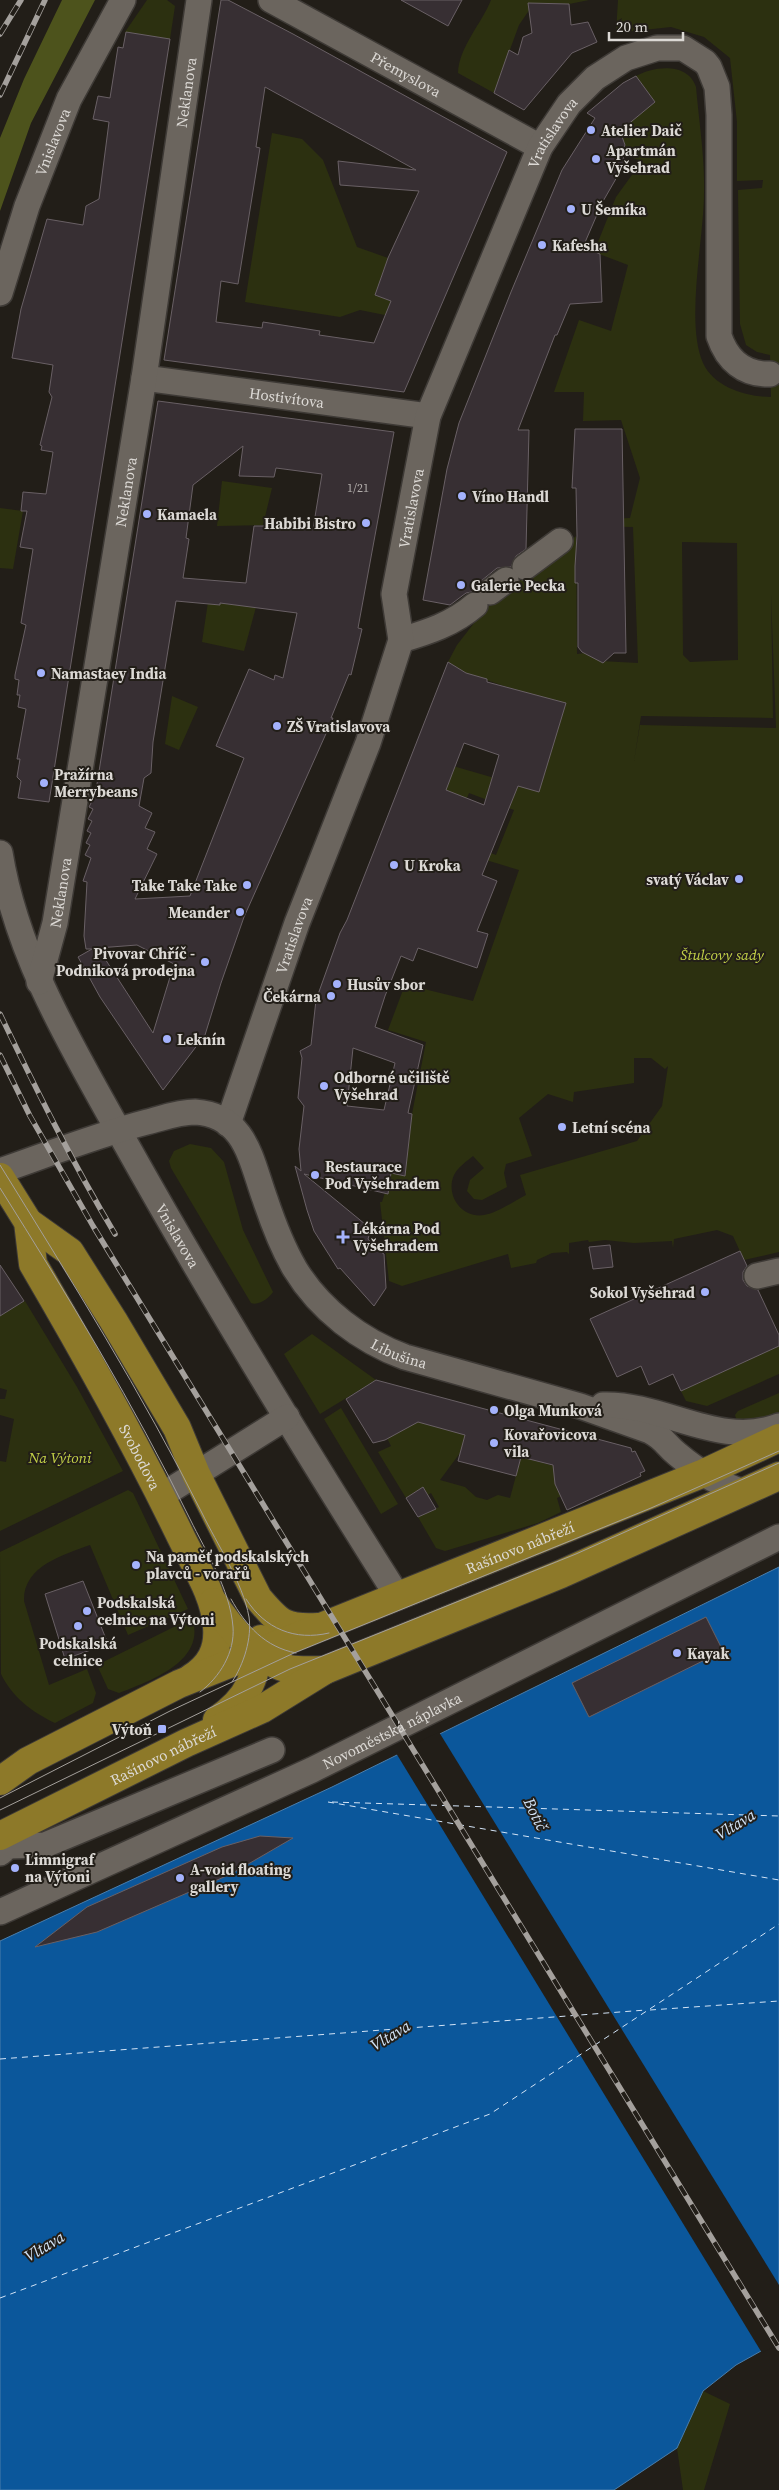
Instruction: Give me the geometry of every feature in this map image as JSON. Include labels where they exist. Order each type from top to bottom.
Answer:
[{"type":"main road","name":"Svobodova","points":[[0,1177],[28,1222],[70,1252],[177,1428],[196,1474],[258,1598],[285,1626],[302,1628],[326,1626]]},
{"type":"main road","name":"Svobodova","points":[[28,1222],[33,1264],[162,1496],[213,1602],[218,1628],[215,1651],[211,1660],[200,1672],[179,1684]]},
{"type":"main road","name":"Rašínovo nábřeží","points":[[0,1780],[28,1761],[179,1684],[704,1473],[779,1438]]},
{"type":"main road","name":"Rašínovo nábřeží","points":[[0,1836],[186,1743],[262,1709],[324,1670],[561,1574],[779,1476]]},
{"type":"main road","name":"Svobodova","points":[[186,1743],[240,1702],[250,1688],[261,1638],[258,1598]]},
{"type":"main road","name":"Rašínovo nábřeží","points":[[213,1602],[233,1627],[272,1663],[290,1669],[324,1670]]},
{"type":"street","name":"Vnislavova","points":[[0,293],[27,206],[68,99],[123,0]]},
{"type":"street","name":"Neklanova","points":[[39,982],[55,922],[144,378],[199,0]]},
{"type":"street","name":"Přemyslova","points":[[271,0],[540,147]]},
{"type":"street","name":"Vratislavova","points":[[228,1124],[297,923],[368,743],[401,640],[394,594],[428,416],[540,147],[581,91],[626,58],[657,48],[671,46],[688,50],[709,67],[717,87],[719,115],[719,336],[724,350],[732,361],[747,370],[761,374],[770,374]]},
{"type":"street","name":"Hostivítova","points":[[144,378],[428,416]]},
{"type":"street","points":[[401,640],[430,632],[462,616],[560,541]]},
{"type":"street","name":"Vnislavova","points":[[0,853],[5,884],[39,982],[118,1129],[258,1371],[398,1597]]},
{"type":"street","points":[[0,1171],[118,1129],[175,1114],[194,1112],[217,1117],[228,1124]]},
{"type":"street","name":"Libušina","points":[[228,1124],[242,1137],[249,1150],[264,1198],[284,1249],[296,1270],[313,1294],[346,1325],[384,1350],[580,1406],[660,1436],[676,1453],[704,1473],[727,1487],[744,1492]]},
{"type":"street","points":[[580,1406],[622,1405],[717,1430],[743,1434],[757,1433],[779,1426]]},
{"type":"street","points":[[162,1496],[287,1417]]},
{"type":"street","points":[[666,1488],[674,1478],[676,1453]]},
{"type":"street","name":"Novoměstská náplavka","points":[[0,1912],[312,1770],[779,1537]]},
{"type":"street","points":[[0,1853],[8,1846],[46,1845],[272,1750]]},
{"type":"green space","points":[[62,0],[95,0],[31,123],[0,211],[0,138],[24,79]]},
{"type":"green space","points":[[147,0],[167,0],[175,6],[170,39],[125,32]]},
{"type":"green space","points":[[491,0],[589,0],[569,4],[534,3],[519,25],[494,93],[458,73],[462,54]]},
{"type":"green space","name":"Štulcovy sady","points":[[618,0],[779,0],[779,1252],[744,1260],[733,1236],[717,1230],[674,1239],[673,1248],[672,1241],[634,1243],[605,1240],[589,1242],[588,1240],[569,1243],[569,1254],[567,1252],[552,1253],[537,1260],[536,1263],[511,1268],[508,1254],[402,1286],[389,1281],[380,1202],[382,1202],[391,1173],[405,1176],[412,1114],[426,1042],[388,1030],[406,982],[428,990],[473,1001],[519,870],[486,860],[488,852],[496,855],[514,810],[469,793],[465,803],[444,795],[453,766],[539,791],[519,691],[466,673],[448,662],[457,645],[488,605],[521,580],[525,580],[576,536],[577,654],[594,652],[600,661],[638,663],[633,527],[576,526],[583,520],[630,518],[640,478],[621,420],[583,421],[584,392],[554,392],[579,320],[611,331],[628,265],[594,252],[616,197],[642,161],[630,157],[621,135],[616,132],[655,102],[636,76],[643,73],[661,68],[678,70],[686,73],[696,87],[704,180],[695,303],[698,346],[703,363],[715,378],[732,389],[741,393],[771,397],[770,355],[757,352],[746,345],[740,324],[738,190],[762,188],[763,180],[737,181],[737,122],[730,58],[704,37],[671,27],[616,33]],"holes":[[[682,542],[737,543],[738,660],[690,662],[683,655]],[[771,594],[776,728],[640,725],[634,761],[641,716],[773,718]],[[634,1058],[651,1058],[665,1069],[668,1066],[662,1106],[637,1141],[520,1175],[526,1195],[489,1214],[476,1215],[469,1213],[457,1204],[452,1190],[454,1175],[473,1156],[484,1168],[470,1180],[467,1191],[474,1199],[482,1200],[507,1187],[504,1173],[506,1164],[532,1156],[519,1118],[548,1094],[573,1102],[574,1092],[634,1083]]]},
{"type":"green space","points":[[272,133],[302,139],[323,160],[357,247],[388,258],[375,295],[391,301],[385,315],[360,310],[340,317],[245,302]]},
{"type":"green space","points":[[222,481],[272,488],[263,525],[217,526]]},
{"type":"green space","points":[[0,508],[23,511],[13,569],[0,568]]},
{"type":"green space","points":[[208,602],[256,607],[244,651],[202,642]]},
{"type":"green space","points":[[172,696],[198,707],[179,750],[165,744]]},
{"type":"green space","points":[[190,1144],[211,1148],[224,1162],[243,1230],[273,1292],[260,1302],[251,1303],[171,1168],[169,1161],[174,1151]]},
{"type":"green space","name":"Na Výtoni","points":[[25,1301],[77,1387],[123,1471],[0,1531],[0,1461],[6,1462],[14,1419],[0,1415],[0,1399],[5,1399],[7,1390],[0,1388],[0,1316]]},
{"type":"green space","points":[[312,1334],[376,1380],[320,1414],[284,1354]]},
{"type":"green space","points":[[779,1346],[779,1374],[707,1406],[686,1401],[681,1391]]},
{"type":"green space","points":[[779,1393],[779,1419],[738,1424],[735,1415],[738,1411]]},
{"type":"green space","points":[[341,1408],[398,1504],[381,1514],[324,1419]]},
{"type":"green space","points":[[411,1419],[466,1433],[460,1453],[440,1480],[465,1487],[476,1497],[487,1500],[498,1495],[510,1498],[521,1457],[554,1466],[554,1480],[563,1495],[557,1498],[561,1512],[538,1523],[445,1551],[436,1548],[418,1517],[439,1507],[431,1493],[428,1495],[423,1487],[406,1498],[378,1452],[391,1446],[387,1438]]},
{"type":"green space","points":[[128,1490],[133,1493],[188,1609],[128,1635],[90,1545],[57,1558],[37,1571],[25,1589],[24,1601],[49,1685],[87,1669],[96,1693],[93,1703],[55,1723],[38,1714],[17,1697],[1,1674],[0,1552]]},
{"type":"green space","points":[[192,1618],[194,1633],[191,1646],[184,1657],[173,1667],[146,1682],[119,1693],[108,1689],[97,1665]]},
{"type":"green space","points":[[703,2391],[730,2404],[704,2490],[683,2490],[677,2448]]},
{"type":"water","points":[[779,1567],[779,2341],[736,2365],[703,2391],[677,2448],[614,2490],[0,2490],[0,1941],[332,1787]]},
{"type":"pier","points":[[439,1732],[779,2285],[779,2344],[762,2353],[396,1753]]},
{"type":"building","points":[[221,0],[228,0],[293,34],[507,152],[404,392],[164,360]],"holes":[[[265,87],[416,170],[338,161],[340,185],[419,191],[388,258],[375,295],[391,301],[374,343],[319,335],[320,331],[263,322],[262,328],[216,322],[221,281],[238,284],[260,148],[256,147]]]},
{"type":"building","points":[[401,0],[462,0],[448,26]]},
{"type":"building","points":[[528,3],[569,4],[571,25],[588,22],[597,42],[572,53],[524,110],[494,93],[509,50],[518,55],[523,37],[532,33]]},
{"type":"building","points":[[126,32],[170,39],[49,802],[18,798],[21,781],[17,777],[20,759],[17,759],[26,709],[18,707],[20,695],[17,695],[19,680],[15,679],[15,675],[26,625],[21,623],[33,549],[20,547],[27,511],[21,511],[23,492],[46,494],[53,452],[41,450],[42,446],[40,445],[52,397],[49,392],[53,365],[12,358],[21,309],[47,219],[83,225],[86,206],[99,199],[109,122],[93,119],[98,96],[110,98],[118,47],[123,48]]},
{"type":"building","points":[[636,76],[655,102],[620,131],[625,145],[622,152],[625,163],[602,203],[583,247],[600,254],[602,302],[570,304],[557,335],[555,335],[518,430],[529,430],[526,549],[516,556],[511,567],[497,568],[481,581],[476,591],[466,593],[450,605],[423,600],[447,469],[459,423],[511,292],[562,170],[595,118],[587,113],[623,83]]},
{"type":"building","points":[[158,401],[394,432],[358,628],[362,629],[351,675],[349,674],[331,718],[333,718],[244,917],[205,1035],[163,1090],[100,997],[78,957],[92,949],[86,949],[84,936],[87,882],[83,881],[91,858],[85,855],[90,845],[86,843],[91,833],[87,831],[92,821],[88,819],[93,809],[89,807],[94,797],[90,796],[97,784]],"holes":[[[243,446],[239,476],[274,477],[276,468],[322,474],[313,529],[291,526],[254,526],[246,583],[183,578],[189,539],[186,538],[193,485]],[[176,601],[220,605],[220,603],[297,613],[283,678],[275,675],[274,680],[249,669],[216,746],[244,758],[190,896],[135,899],[157,854],[147,849],[155,832],[145,828],[152,813],[139,806],[144,778],[151,773],[153,742]],[[137,945],[174,964],[153,1033],[98,948]]]},
{"type":"building","points":[[575,429],[622,429],[626,653],[614,653],[603,663],[582,652],[578,647],[578,583],[575,583],[577,536],[576,488],[572,488]]},
{"type":"building","points":[[448,662],[466,673],[487,679],[487,682],[566,703],[539,792],[518,786],[482,875],[497,881],[477,931],[488,934],[477,968],[418,948],[413,961],[401,956],[385,996],[375,1027],[423,1045],[408,1113],[412,1114],[405,1176],[391,1173],[388,1194],[304,1174],[371,1229],[368,1239],[376,1249],[384,1254],[386,1288],[374,1306],[340,1268],[338,1269],[314,1231],[295,1166],[301,1171],[299,1149],[304,1106],[298,1098],[302,1058],[300,1051],[311,1045],[316,1000],[340,933],[347,920]],"holes":[[[464,743],[499,755],[484,805],[446,790]],[[353,1048],[395,1063],[384,1110],[347,1106]]]},
{"type":"building","points":[[610,1245],[613,1267],[593,1269],[589,1247]]},
{"type":"building","name":"Sokol Vyšehrad","points":[[740,1251],[747,1266],[743,1272],[743,1280],[747,1286],[758,1290],[779,1335],[779,1346],[681,1391],[673,1374],[649,1385],[641,1366],[617,1377],[590,1319]]},
{"type":"building","points":[[0,1265],[24,1301],[0,1316]]},
{"type":"building","points":[[376,1380],[631,1448],[632,1452],[635,1451],[645,1471],[640,1473],[641,1476],[567,1510],[555,1484],[553,1465],[521,1457],[516,1476],[458,1461],[465,1435],[418,1422],[385,1440],[373,1443],[346,1399]]},
{"type":"building","points":[[423,1487],[436,1509],[418,1517],[406,1498]]},
{"type":"building","name":"Podskalská celnice","points":[[83,1581],[108,1644],[65,1659],[45,1594]]},
{"type":"building","points":[[706,1617],[723,1651],[589,1717],[572,1683]]},
{"type":"building","points":[[260,1836],[293,1838],[231,1874],[97,1932],[35,1947],[87,1907],[222,1847]]},
{"type":"ferry route","points":[[328,1802],[779,1880]]},
{"type":"ferry route","points":[[332,1802],[779,1816]]},
{"type":"ferry route","points":[[0,2298],[490,2114],[779,1924]]},
{"type":"ferry route","points":[[650,2010],[779,2001]]},
{"type":"ferry route","points":[[0,2059],[646,2010]]},
{"type":"tram line","points":[[0,1165],[130,1380],[179,1468],[235,1577],[246,1604],[250,1625],[246,1651],[232,1682]]},
{"type":"tram line","points":[[0,1188],[123,1392],[169,1476],[222,1585],[231,1613],[233,1627],[232,1646],[220,1671],[200,1692]]},
{"type":"tram line","points":[[0,1798],[170,1711],[294,1653],[651,1508],[779,1451]]},
{"type":"tram line","points":[[0,1810],[290,1669],[576,1554],[779,1463]]},
{"type":"tram line","points":[[231,1599],[243,1618],[258,1634],[275,1646],[296,1653]]},
{"type":"tram line","points":[[246,1599],[262,1618],[282,1630],[304,1635],[329,1633]]},
{"type":"railway","points":[[0,34],[21,0]]},
{"type":"railway","points":[[0,95],[45,0]]},
{"type":"railway","points":[[0,1014],[55,1125],[115,1234]]},
{"type":"railway","points":[[0,1055],[30,1116],[93,1226],[779,2348]]},
{"type":"place","name":"Atelier Daič","points":[[591,130]]},
{"type":"place","name":"Apartmán Vyšehrad","points":[[596,159]]},
{"type":"place","name":"U Šemíka","points":[[571,209]]},
{"type":"place","name":"Kafesha","points":[[542,245]]},
{"type":"place","name":"Víno Handl","points":[[462,496]]},
{"type":"place","name":"Kamaela","points":[[147,514]]},
{"type":"place","name":"Habibi Bistro","points":[[366,523]]},
{"type":"place","name":"Galerie Pecka","points":[[461,585]]},
{"type":"place","name":"Namastaey India","points":[[41,673]]},
{"type":"place","name":"ZŠ Vratislavova","points":[[277,726]]},
{"type":"place","name":"Pražírna Merrybeans","points":[[44,783]]},
{"type":"place","name":"U Kroka","points":[[394,865]]},
{"type":"place","name":"svatý Václav","points":[[739,879]]},
{"type":"place","name":"Take Take Take","points":[[247,885]]},
{"type":"place","name":"Meander","points":[[240,912]]},
{"type":"place","name":"Pivovar Chříč - Podniková prodejna","points":[[205,962]]},
{"type":"place","name":"Husův sbor","points":[[337,984]]},
{"type":"place","name":"Čekárna","points":[[331,996]]},
{"type":"place","name":"Leknín","points":[[167,1039]]},
{"type":"place","name":"Odborné učiliště Vyšehrad","points":[[324,1086]]},
{"type":"place","name":"Letní scéna","points":[[562,1127]]},
{"type":"place","name":"Restaurace Pod Vyšehradem","points":[[315,1175]]},
{"type":"place","name":"Lékárna Pod Vyšehradem","points":[[343,1237]]},
{"type":"place","name":"Sokol Vyšehrad","points":[[705,1292]]},
{"type":"place","name":"Olga Munková","points":[[494,1410]]},
{"type":"place","name":"Kovařovicova vila","points":[[494,1443]]},
{"type":"place","name":"Na paměť podskalských plavců - vorařů","points":[[136,1565]]},
{"type":"place","name":"Podskalská celnice na Výtoni","points":[[87,1611]]},
{"type":"place","name":"Podskalská celnice","points":[[78,1626]]},
{"type":"place","name":"Kayak","points":[[677,1653]]},
{"type":"place","name":"Výtoň","points":[[162,1729]]},
{"type":"place","name":"Limnigraf na Výtoni","points":[[15,1868]]},
{"type":"place","name":"A-void floating gallery","points":[[180,1878]]},
{"type":"water label","name":"Botič","points":[[536,1814]]},
{"type":"water label","name":"Vltava","points":[[735,1824]]},
{"type":"water label","name":"Vltava","points":[[390,2035]]},
{"type":"water label","name":"Vltava","points":[[44,2246]]}]
